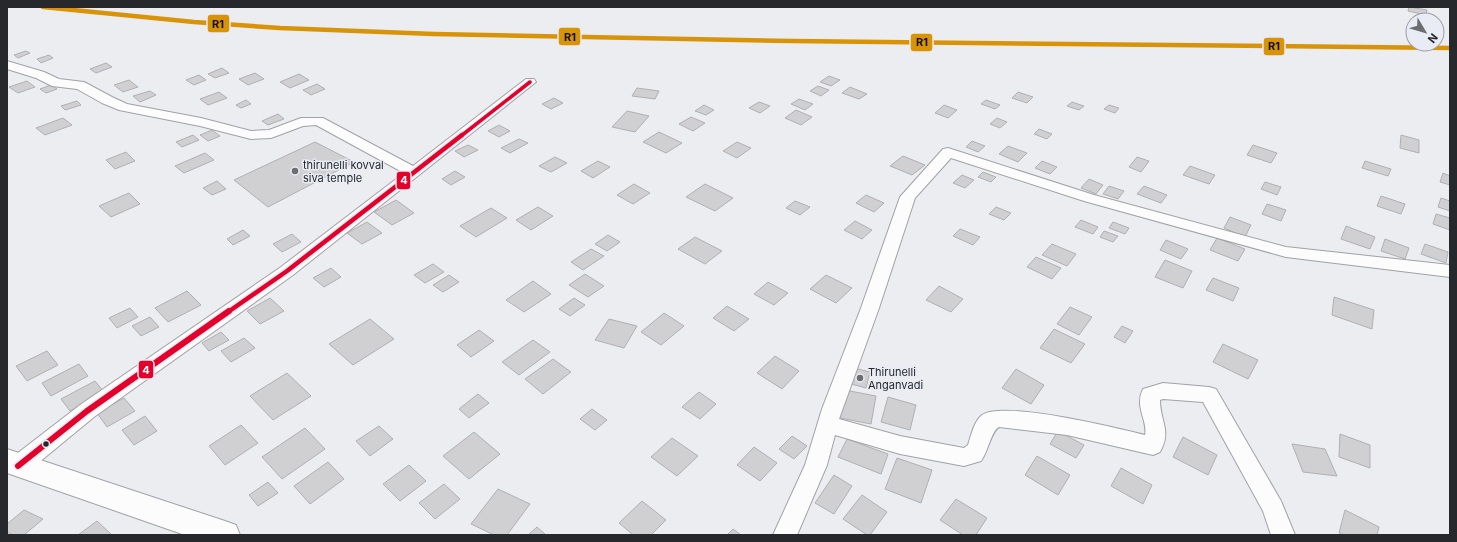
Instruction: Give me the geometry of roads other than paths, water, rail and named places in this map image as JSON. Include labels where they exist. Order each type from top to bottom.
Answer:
[{"type":"main road","points":[[13,463],[225,535]]},
{"type":"street","points":[[7,65],[40,75],[56,82],[80,85],[107,100],[124,107],[201,122],[250,135],[271,134],[301,122],[318,121],[414,172]]},
{"type":"street","points":[[13,463],[287,271],[530,82]]},
{"type":"street","points":[[785,535],[816,465],[848,364],[886,265],[908,197],[948,152],[1089,198],[1286,252],[1450,271]]},
{"type":"street","points":[[828,424],[900,445],[964,457],[973,454],[979,446],[982,433],[987,423],[994,419],[1054,424],[1106,433],[1153,446],[1156,431],[1150,410],[1150,395],[1163,391],[1209,394],[1273,508],[1284,535]]},
{"type":"place","name":"thirunelli kovval siva temple","points":[[295,171]]},
{"type":"place","name":"Thirunelli Anganvadi","points":[[860,378]]}]
